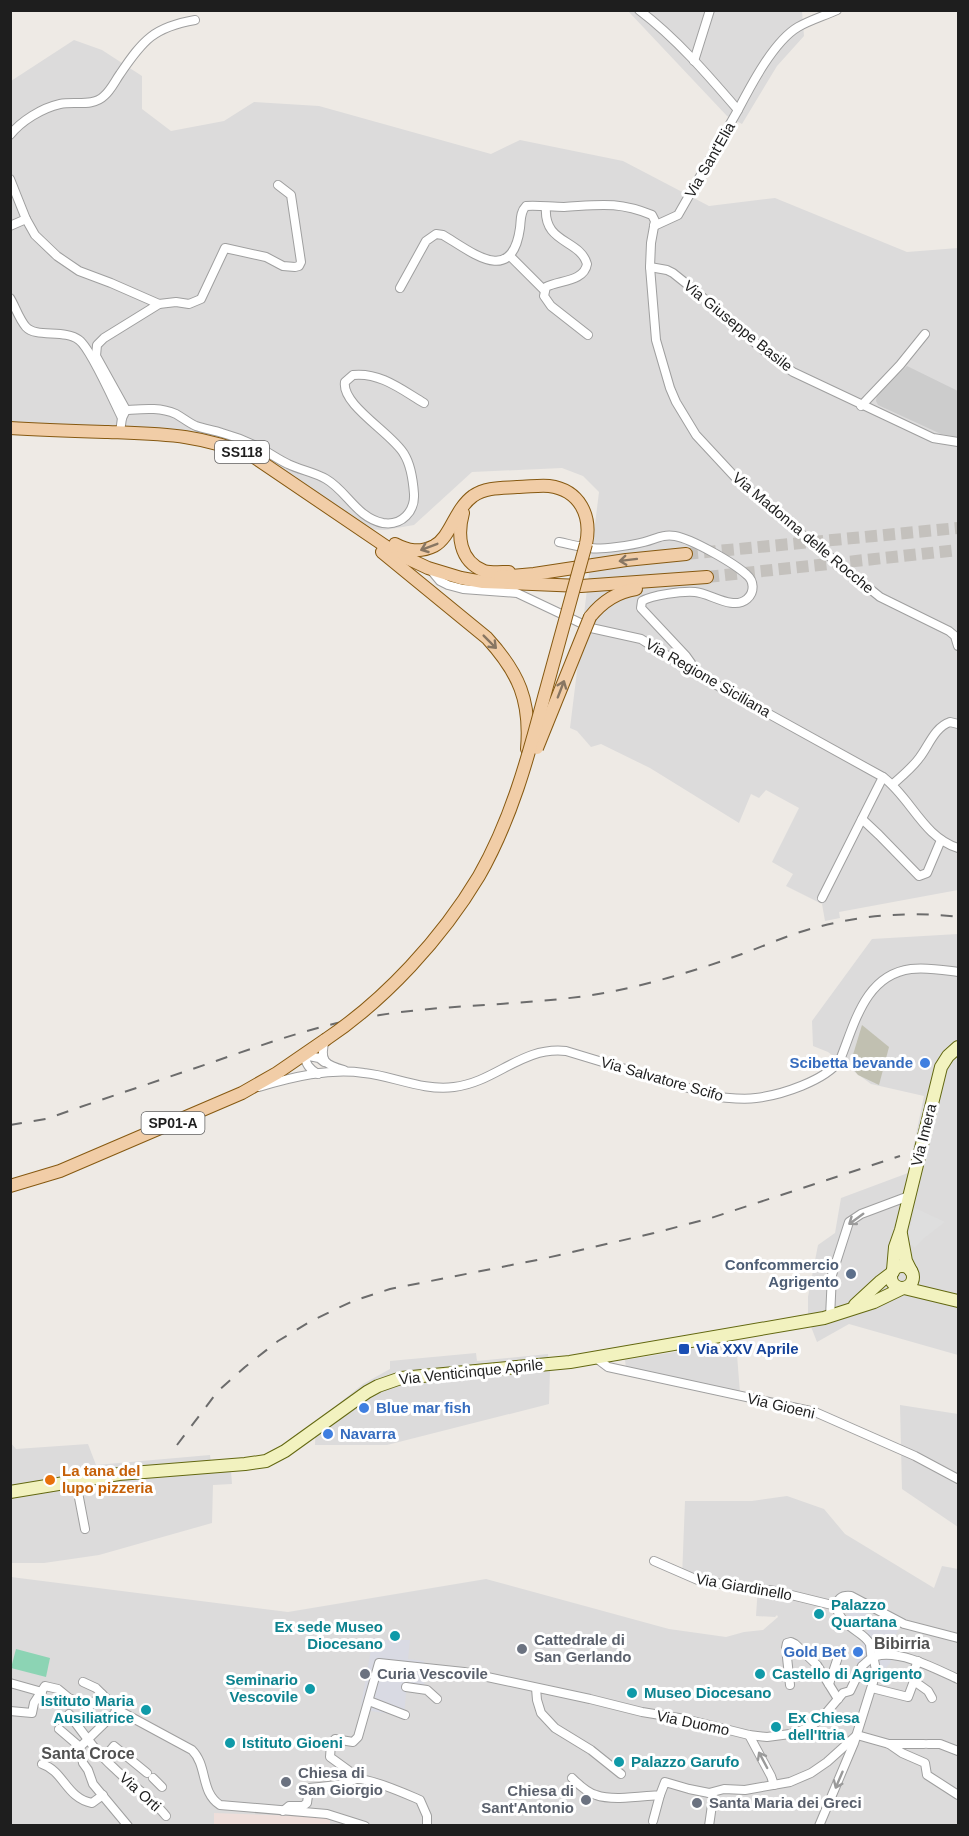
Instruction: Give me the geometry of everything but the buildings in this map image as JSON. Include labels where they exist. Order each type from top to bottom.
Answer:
[{"type":"main road","name":"SS118","points":[[10,428],[175,434],[231,447],[254,457],[394,552],[428,568],[483,582],[581,586],[707,577]]},
{"type":"main road","points":[[325,1041],[345,1027],[417,961],[451,919],[479,875],[505,822],[526,764],[589,529],[582,506],[571,495],[558,488],[541,486],[495,488],[474,495],[456,515],[445,536],[433,547],[418,551],[403,548],[361,529]]},
{"type":"main road","points":[[465,503],[459,525],[459,536],[460,545],[469,560],[486,572],[534,574]]},
{"type":"main road","points":[[361,529],[370,543],[487,638],[501,653],[517,680],[526,708],[529,722],[526,764]]},
{"type":"main road","name":"SS118","points":[[442,572],[484,577],[534,574],[626,560],[686,554]]},
{"type":"main road","points":[[520,781],[542,738],[590,617],[606,600],[626,591],[663,586],[689,579]]},
{"type":"main road","name":"SP01-A","points":[[10,1186],[60,1171],[242,1093],[325,1041]]},
{"type":"main road","name":"Via Imera","points":[[893,1271],[895,1247],[941,1067],[958,1047]]},
{"type":"main road","points":[[901,1230],[904,1252],[912,1273],[910,1284],[903,1288]]},
{"type":"main road","points":[[902,1266],[922,1281],[958,1300],[894,1284],[891,1277],[893,1271],[902,1266]]},
{"type":"main road","name":"Via Venticinque Aprile","points":[[10,1492],[119,1474],[266,1461],[285,1451],[367,1392],[401,1378],[570,1362],[830,1317],[860,1302],[893,1271]]},
{"type":"main road","name":"Via Venticinque Aprile","points":[[844,1311],[874,1302],[903,1288]]},
{"type":"street","name":"Via Sant'Elia","points":[[639,10],[656,23],[694,61],[738,110],[678,215],[654,226]]},
{"type":"street","points":[[694,61],[711,10]]},
{"type":"street","points":[[738,110],[753,81],[790,33],[802,25],[837,10]]},
{"type":"street","points":[[10,135],[18,126],[40,111],[61,103],[89,103],[104,98],[130,60],[152,34],[174,24],[195,20]]},
{"type":"street","points":[[10,179],[35,235],[57,256],[79,272],[159,304]]},
{"type":"street","points":[[120,432],[124,414],[96,356],[97,345],[104,338],[159,304],[176,302],[189,304],[201,299],[225,248],[266,257],[283,266],[299,266],[302,262],[291,195],[278,185]]},
{"type":"street","points":[[400,288],[426,241],[436,234],[443,235],[485,259],[502,260],[510,256],[517,246],[523,209],[529,206],[617,205],[652,215],[655,221],[654,226]]},
{"type":"street","points":[[544,290],[549,285],[581,276],[587,264],[582,254],[551,230],[546,217],[546,207]]},
{"type":"street","points":[[10,226],[26,219]]},
{"type":"street","name":"Via Madonna delle Rocche","points":[[654,226],[650,267],[655,330],[661,359],[676,402],[696,435],[735,477],[824,552],[880,597],[949,631],[956,636],[958,646]]},
{"type":"street","points":[[510,256],[544,290],[544,296],[551,306],[588,335]]},
{"type":"street","name":"Via Giuseppe Basile","points":[[650,267],[673,273],[768,354],[793,372],[933,438],[958,442]]},
{"type":"street","points":[[10,297],[28,328],[71,336],[86,346],[124,414]]},
{"type":"street","points":[[861,406],[896,370],[925,334]]},
{"type":"street","points":[[124,414],[150,409],[174,414],[195,425],[225,433],[256,446],[295,468],[326,479],[344,493],[357,509],[369,517],[386,523],[401,520],[412,509],[414,496],[410,466],[404,452],[349,397],[345,390],[345,382],[353,375],[374,376],[391,383],[424,403]]},
{"type":"street","points":[[559,542],[592,549],[645,542],[658,536],[675,536],[719,556],[737,566],[749,577],[753,583],[751,592],[747,599],[739,602],[730,602],[696,592],[642,601],[641,608],[692,663],[693,672]]},
{"type":"street","name":"Via Regione Siciliana","points":[[428,568],[440,581],[448,585],[463,589],[517,593],[591,628],[641,639],[693,672],[883,777],[893,784],[930,831],[940,840],[958,848]]},
{"type":"street","points":[[893,784],[919,759],[943,725],[950,722],[958,724]]},
{"type":"street","points":[[822,898],[883,777]]},
{"type":"street","points":[[862,819],[919,876],[927,873],[940,840]]},
{"type":"street","name":"Via Salvatore Scifo","points":[[304,1055],[319,1058],[332,1067],[439,1088],[469,1084],[535,1053],[556,1050],[718,1096],[736,1099],[756,1098],[810,1082],[831,1070],[840,1060],[863,1003],[875,986],[882,981],[900,971],[911,969],[929,968],[958,972]]},
{"type":"street","points":[[325,1041],[323,1057],[325,1063]]},
{"type":"street","points":[[304,1055],[311,1070],[319,1074]]},
{"type":"street","name":"Via Salvatore Scifo","points":[[242,1093],[293,1078],[350,1071]]},
{"type":"street","points":[[830,1317],[832,1275],[847,1225],[861,1214],[909,1196]]},
{"type":"street","name":"Via Gioeni","points":[[596,1358],[608,1367],[815,1412],[915,1456],[958,1479]]},
{"type":"street","points":[[76,1482],[85,1529]]},
{"type":"street","name":"Via Giardinello","points":[[654,1561],[700,1581],[775,1591],[836,1606]]},
{"type":"street","points":[[819,1826],[857,1735],[876,1670],[870,1644],[844,1622],[836,1606],[838,1601],[843,1597],[851,1596],[904,1624],[958,1638]]},
{"type":"street","points":[[790,1685],[786,1648],[787,1643],[790,1642],[817,1665],[838,1699]]},
{"type":"street","points":[[829,1684],[840,1651]]},
{"type":"street","points":[[873,1657],[882,1655],[918,1661],[958,1679]]},
{"type":"street","name":"Via Duomo","points":[[368,1705],[379,1663],[464,1672],[749,1735],[767,1737],[790,1734],[808,1728],[821,1719],[843,1693],[850,1691],[862,1666],[873,1657]]},
{"type":"street","points":[[872,1688],[908,1697],[918,1661]]},
{"type":"street","points":[[914,1681],[928,1691],[932,1698]]},
{"type":"street","points":[[84,1682],[131,1719],[185,1744],[192,1750],[198,1756],[209,1794],[220,1805],[327,1814],[365,1826]]},
{"type":"street","points":[[10,1683],[42,1692]]},
{"type":"street","points":[[10,1711],[32,1713],[34,1703],[45,1686],[58,1689],[89,1707],[102,1694]]},
{"type":"street","points":[[406,1688],[427,1690],[437,1699]]},
{"type":"street","points":[[537,1688],[537,1700],[541,1713],[555,1728],[591,1750],[621,1774]]},
{"type":"street","points":[[354,1779],[352,1773],[330,1757],[331,1744],[335,1739],[351,1742],[357,1739],[368,1705],[405,1715]]},
{"type":"street","points":[[80,1747],[118,1710]]},
{"type":"street","name":"Via Orti","points":[[69,1714],[88,1741],[104,1758],[154,1802],[166,1816]]},
{"type":"street","points":[[59,1729],[80,1747],[83,1763],[93,1784],[128,1826]]},
{"type":"street","points":[[749,1735],[774,1785]]},
{"type":"street","points":[[857,1735],[889,1744],[902,1754],[925,1763],[927,1775],[958,1795]]},
{"type":"street","points":[[653,1821],[665,1782],[709,1793],[724,1789],[745,1790],[774,1785],[811,1773],[857,1735]]},
{"type":"street","points":[[889,1744],[940,1744],[958,1751]]},
{"type":"street","points":[[104,1758],[114,1746],[162,1787]]},
{"type":"street","points":[[42,1764],[50,1766],[73,1794],[81,1799],[92,1803],[103,1795]]},
{"type":"street","points":[[572,1778],[595,1795],[626,1797],[660,1795]]},
{"type":"street","points":[[283,1811],[289,1806],[306,1805],[309,1788],[332,1786],[354,1779],[385,1786],[420,1800],[427,1816],[427,1826]]},
{"type":"street","points":[[709,1793],[713,1798],[709,1826]]},
{"type":"shaded area","points":[[628,11],[802,11],[804,36],[777,66],[742,124],[727,116]]},
{"type":"shaded area","points":[[74,40],[102,50],[142,76],[142,109],[171,131],[224,121],[254,102],[319,106],[491,154],[520,140],[623,161],[709,206],[775,198],[907,252],[958,248],[958,890],[839,912],[840,918],[825,921],[822,904],[786,886],[793,874],[772,862],[799,808],[766,790],[759,798],[751,794],[739,823],[650,768],[601,744],[591,747],[577,731],[570,728],[599,492],[583,476],[562,468],[472,472],[414,525],[385,530],[361,529],[254,457],[209,441],[11,428],[11,81]]},
{"type":"shaded area","points":[[907,366],[958,391],[958,437],[941,434],[878,405],[877,394]]},
{"type":"shaded area","points":[[958,934],[958,1355],[849,1324],[817,1342],[808,1319],[808,1297],[818,1245],[835,1233],[841,1198],[908,1173],[924,1096],[871,1084],[828,1052],[813,1046],[812,1021],[872,939]]},
{"type":"shaded area","points":[[862,1025],[889,1047],[879,1085],[858,1075],[854,1070],[852,1058]]},
{"type":"shaded area","points":[[915,1208],[945,1222],[915,1248],[908,1242],[908,1237]]},
{"type":"shaded area","points":[[736,1342],[740,1393],[626,1368],[625,1360]]},
{"type":"shaded area","points":[[476,1353],[477,1361],[548,1354],[549,1404],[387,1445],[315,1445],[316,1422],[363,1384],[390,1369],[390,1361]]},
{"type":"shaded area","points":[[900,1405],[958,1414],[958,1527],[902,1489]]},
{"type":"shaded area","points":[[10,1442],[16,1449],[88,1444],[96,1465],[210,1455],[212,1473],[231,1471],[232,1484],[213,1485],[212,1523],[99,1555],[44,1563],[11,1563]]},
{"type":"shaded area","points":[[787,1496],[824,1509],[845,1534],[934,1588],[942,1566],[958,1569],[958,1825],[11,1826],[11,1577],[288,1612],[486,1579],[669,1629],[726,1637],[763,1630],[778,1617],[777,1615],[775,1617],[756,1616],[758,1586],[682,1578],[685,1501],[752,1501]]},
{"type":"shaded area","points":[[852,1605],[898,1631],[890,1645],[895,1648],[890,1663],[884,1670],[862,1666],[856,1662],[858,1650],[860,1651],[869,1629],[847,1616]]},
{"type":"shaded area","points":[[373,1638],[410,1640],[408,1659],[424,1661],[425,1687],[407,1683],[404,1716],[371,1711],[361,1705]]},
{"type":"shaded area","points":[[214,1813],[330,1817],[330,1825],[214,1826]]},
{"type":"green space","points":[[16,1649],[50,1658],[46,1677],[11,1668]]},
{"type":"tunnel","points":[[686,554],[958,528]]},
{"type":"tunnel","points":[[707,577],[958,550]]},
{"type":"railway","points":[[10,1125],[46,1119],[277,1040],[359,1018],[437,1008],[581,997],[610,992],[694,970],[799,932],[835,923],[905,914],[958,917]]},
{"type":"railway","points":[[177,1445],[218,1391],[245,1367],[278,1341],[311,1321],[353,1301],[390,1289],[542,1259],[711,1218],[900,1156]]},
{"type":"place","name":"Scibetta bevande","points":[[925,1063]]},
{"type":"place","name":"Confcommercio Agrigento","points":[[851,1274]]},
{"type":"place","name":"Via XXV Aprile","points":[[684,1349]]},
{"type":"place","name":"Blue mar fish","points":[[364,1408]]},
{"type":"place","name":"Navarra","points":[[328,1434]]},
{"type":"place","name":"La tana del lupo pizzeria","points":[[50,1480]]},
{"type":"place","name":"Palazzo Quartana","points":[[819,1614]]},
{"type":"place","name":"Ex sede Museo Diocesano","points":[[395,1636]]},
{"type":"place","name":"Cattedrale di San Gerlando","points":[[522,1649]]},
{"type":"place","name":"Gold Bet","points":[[858,1652]]},
{"type":"place","name":"Curia Vescovile","points":[[365,1674]]},
{"type":"place","name":"Castello di Agrigento","points":[[760,1674]]},
{"type":"place","name":"Seminario Vescovile","points":[[310,1689]]},
{"type":"place","name":"Museo Diocesano","points":[[632,1693]]},
{"type":"place","name":"Istituto Maria Ausiliatrice","points":[[146,1710]]},
{"type":"place","name":"Ex Chiesa dell'Itria","points":[[776,1727]]},
{"type":"place","name":"Istituto Gioeni","points":[[230,1743]]},
{"type":"place","name":"Palazzo Garufo","points":[[619,1762]]},
{"type":"place","name":"Chiesa di San Giorgio","points":[[286,1782]]},
{"type":"place","name":"Chiesa di Sant'Antonio","points":[[586,1800]]},
{"type":"place","name":"Santa Maria dei Greci","points":[[697,1803]]},
{"type":"district","name":"Bibirria","points":[[902,1643]]},
{"type":"district","name":"Santa Croce","points":[[88,1753]]}]
